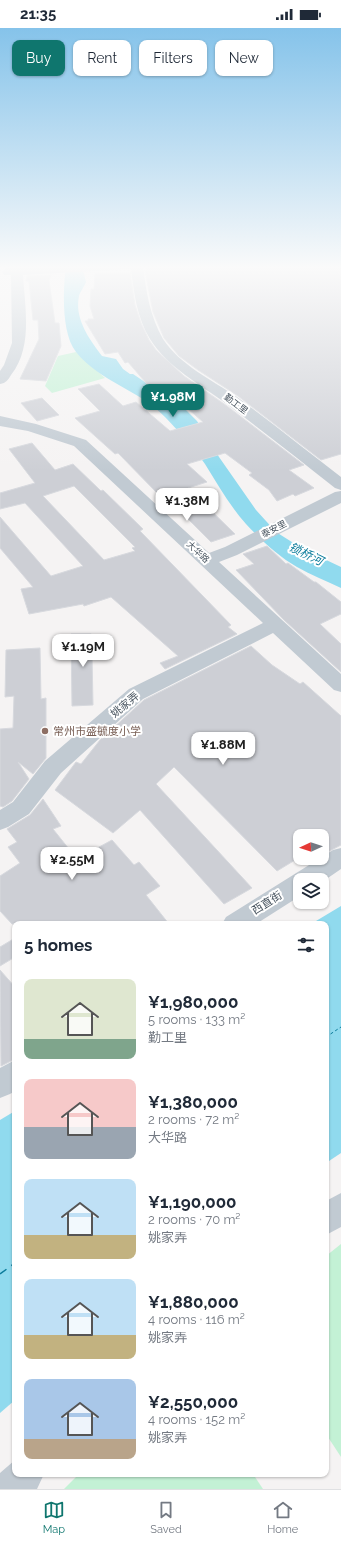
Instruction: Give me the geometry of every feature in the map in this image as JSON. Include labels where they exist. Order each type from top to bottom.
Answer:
[{"type":"street","points":[[0,365],[8,350],[9,334]]},
{"type":"street","points":[[0,380],[11,366],[19,343],[18,334]]},
{"type":"street","name":"勤工里","points":[[155,334],[161,346],[180,366],[217,389],[341,484]]},
{"type":"street","name":"大华路","points":[[0,421],[31,427],[80,443],[341,685]]},
{"type":"street","name":"泰安里","points":[[206,560],[231,551],[341,496]]},
{"type":"street","name":"姚家弄","points":[[0,821],[21,808],[53,767],[136,694],[276,624]]},
{"type":"street","points":[[316,873],[341,857]]},
{"type":"street","name":"西直街","points":[[240,921],[293,887]]},
{"type":"street","points":[[0,1085],[12,1075]]},
{"type":"street","points":[[329,1217],[341,1209]]},
{"type":"street","points":[[10,1489],[23,1477]]},
{"type":"green space","points":[[76,352],[105,378],[52,393],[45,386],[58,356]]},
{"type":"green space","points":[[341,1244],[341,1457],[329,1439],[329,1254]]},
{"type":"green space","points":[[76,1477],[255,1477],[263,1489],[64,1489]]},
{"type":"water","name":"锁桥河","points":[[68,334],[87,334],[102,356],[116,359],[123,369],[130,374],[133,374],[185,409],[197,421],[219,457],[256,510],[276,532],[303,549],[341,567],[341,588],[297,567],[270,548],[240,517],[224,495],[201,458],[166,418],[156,408],[97,371],[76,352],[71,344]]},
{"type":"water","points":[[341,906],[341,1153],[329,1161],[329,921],[316,921]]},
{"type":"water","points":[[12,1113],[12,1403],[0,1413],[0,1120]]},
{"type":"building","points":[[39,334],[60,334],[61,346],[46,381],[20,379],[39,339]]},
{"type":"building","points":[[93,334],[146,334],[156,350],[184,376],[227,406],[304,465],[289,470],[314,488],[295,496],[293,494],[277,501],[269,490],[249,475],[252,473],[225,453],[187,464],[207,482],[188,488],[235,534],[211,542],[164,495],[160,496],[118,453],[115,454],[75,418],[100,411],[78,389],[99,384],[123,406],[136,402],[170,431],[203,422],[171,394],[158,397],[128,362],[125,363],[118,352],[105,354]]},
{"type":"building","points":[[162,334],[341,334],[341,454],[321,460],[238,396],[179,356]]},
{"type":"building","points":[[42,398],[59,415],[37,421],[21,403]]},
{"type":"building","points":[[32,443],[55,470],[73,464],[101,491],[103,490],[143,529],[140,531],[231,625],[228,627],[237,634],[165,669],[160,663],[178,656],[111,597],[84,606],[83,604],[29,614],[21,589],[33,587],[0,548],[0,517],[51,576],[83,566],[25,503],[0,509],[0,493],[35,483],[9,449]],"holes":[[[74,486],[135,547],[132,548],[135,551],[104,560],[43,496]]]},
{"type":"building","points":[[267,546],[286,564],[288,563],[316,582],[341,602],[341,614],[320,624],[341,644],[341,672],[284,620],[236,570],[254,564],[243,554]]},
{"type":"building","points":[[71,634],[91,634],[101,642],[102,649],[99,653],[92,656],[93,705],[72,706]]},
{"type":"building","points":[[251,646],[272,665],[300,684],[303,682],[341,716],[341,845],[329,851],[329,829],[293,829],[293,861],[277,871],[174,767],[156,784],[252,888],[224,904],[140,810],[113,833],[55,790],[76,762],[81,764],[100,740],[144,700]]},
{"type":"building","points":[[40,648],[41,699],[46,698],[46,758],[33,774],[18,762],[29,779],[12,801],[3,807],[0,806],[0,729],[13,728],[14,696],[5,697],[6,650]]},
{"type":"building","points":[[43,799],[61,826],[53,829],[77,859],[112,840],[134,865],[139,862],[160,886],[146,895],[167,921],[12,921],[12,924],[0,911],[0,876],[20,863],[8,847],[17,842],[7,829],[30,815]]},
{"type":"building","points":[[12,940],[12,959],[0,966],[0,947]]},
{"type":"building","points":[[0,970],[12,984],[12,1060],[1,1066]]},
{"type":"ferry route","points":[[329,1035],[341,1027]]},
{"type":"ferry route","points":[[0,1274],[12,1265]]},
{"type":"place","name":"常州市盛毓度小学","points":[[45,731]]}]
